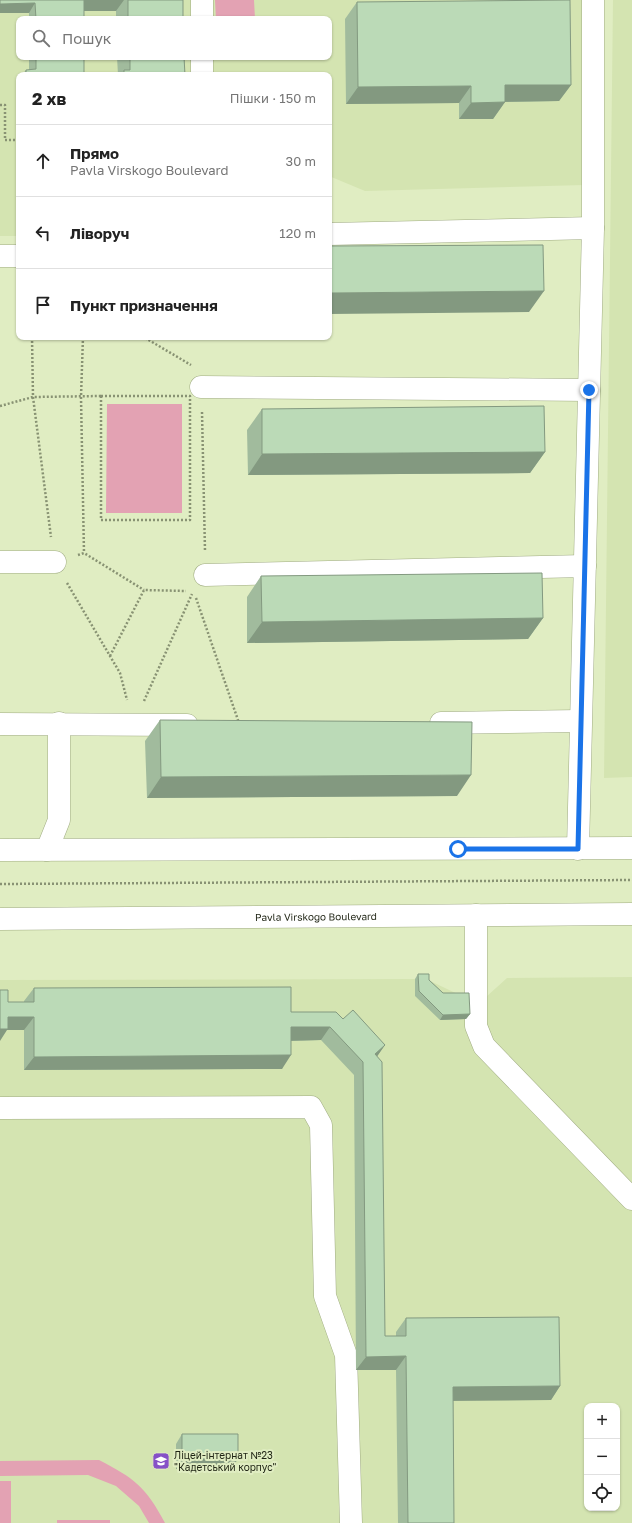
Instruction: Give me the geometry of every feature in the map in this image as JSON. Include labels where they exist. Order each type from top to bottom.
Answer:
[{"type":"street","points":[[202,0],[202,16]]},
{"type":"street","points":[[578,849],[580,721],[594,228],[594,0]]},
{"type":"street","points":[[202,60],[202,72]]},
{"type":"street","points":[[332,234],[594,228]]},
{"type":"street","points":[[0,256],[16,256]]},
{"type":"street","points":[[201,387],[589,390]]},
{"type":"street","points":[[0,562],[54,562]]},
{"type":"street","points":[[205,575],[585,566]]},
{"type":"street","points":[[422,723],[580,721]]},
{"type":"street","points":[[47,850],[59,820],[59,723]]},
{"type":"street","points":[[0,724],[59,723],[210,725]]},
{"type":"street","points":[[0,850],[632,848]]},
{"type":"street","name":"Pavla Virskogo Boulevard","points":[[0,919],[632,914]]},
{"type":"street","points":[[476,915],[476,1026],[484,1046],[632,1199]]},
{"type":"street","points":[[0,1108],[311,1107],[321,1125],[325,1296],[346,1355],[351,1523]]},
{"type":"path","points":[[0,105],[5,105],[5,140],[16,140]]},
{"type":"path","points":[[32,340],[33,397],[54,562],[120,673],[133,725]]},
{"type":"path","points":[[84,340],[81,397],[84,553]]},
{"type":"path","points":[[149,340],[190,364],[201,387]]},
{"type":"path","points":[[0,406],[33,397],[101,396],[190,396],[190,520],[101,520],[101,396]]},
{"type":"path","points":[[54,562],[84,553],[144,590],[193,591],[133,725]]},
{"type":"path","points":[[110,656],[144,590]]},
{"type":"path","points":[[0,884],[632,880]]},
{"type":"shaded area","points":[[0,0],[586,0],[585,185],[365,191],[332,177],[332,72],[16,72],[16,236],[0,236]]},
{"type":"shaded area","points":[[215,0],[254,0],[255,16],[216,16]]},
{"type":"shaded area","points":[[613,0],[632,0],[632,777],[604,778]]},
{"type":"shaded area","points":[[107,404],[182,404],[182,513],[106,513]]},
{"type":"shaded area","points":[[632,977],[632,1523],[0,1523],[0,980],[426,979],[466,998],[486,997],[507,978]]},
{"type":"shaded area","points":[[99,1460],[121,1472],[138,1485],[152,1500],[165,1523],[149,1523],[139,1506],[116,1486],[88,1475],[0,1476],[0,1461]]},
{"type":"shaded area","points":[[0,1481],[11,1481],[11,1523],[0,1523]]},
{"type":"shaded area","points":[[57,1520],[110,1520],[110,1523],[57,1523]]},
{"type":"building","points":[[0,0],[84,0],[84,16],[36,16],[35,3],[0,4]]},
{"type":"building","points":[[128,0],[183,0],[183,16],[128,16]]},
{"type":"building","points":[[570,0],[571,85],[505,85],[505,102],[471,103],[471,86],[358,87],[357,2]]},
{"type":"building","points":[[36,60],[84,60],[84,72],[26,72],[26,70],[36,69]]},
{"type":"building","points":[[130,60],[184,60],[185,72],[124,72],[124,70],[130,70]]},
{"type":"building","points":[[543,245],[544,291],[332,293],[332,246]]},
{"type":"building","points":[[544,406],[545,452],[262,454],[262,409]]},
{"type":"building","points":[[542,573],[543,618],[262,622],[261,576]]},
{"type":"building","points":[[160,720],[472,722],[471,775],[161,777]]},
{"type":"building","points":[[418,974],[429,974],[429,980],[443,993],[469,993],[470,1014],[443,1015],[419,991]]},
{"type":"building","points":[[291,987],[291,1012],[336,1012],[343,1019],[353,1010],[385,1045],[375,1054],[382,1062],[385,1336],[406,1336],[406,1318],[559,1317],[560,1386],[453,1387],[454,1523],[408,1523],[406,1356],[366,1357],[363,1062],[330,1027],[291,1027],[291,1055],[34,1057],[34,1017],[8,1017],[8,1029],[0,1029],[0,990],[8,990],[8,1002],[34,1002],[34,988]]},
{"type":"building","points":[[182,1434],[238,1434],[238,1459],[182,1459]]},
{"type":"place","name":"Ліцей-інтернат №23 \"Кадетський корпус\"","points":[[161,1461]]},
{"type":"route","points":[[458,849],[578,849],[589,390]]}]
